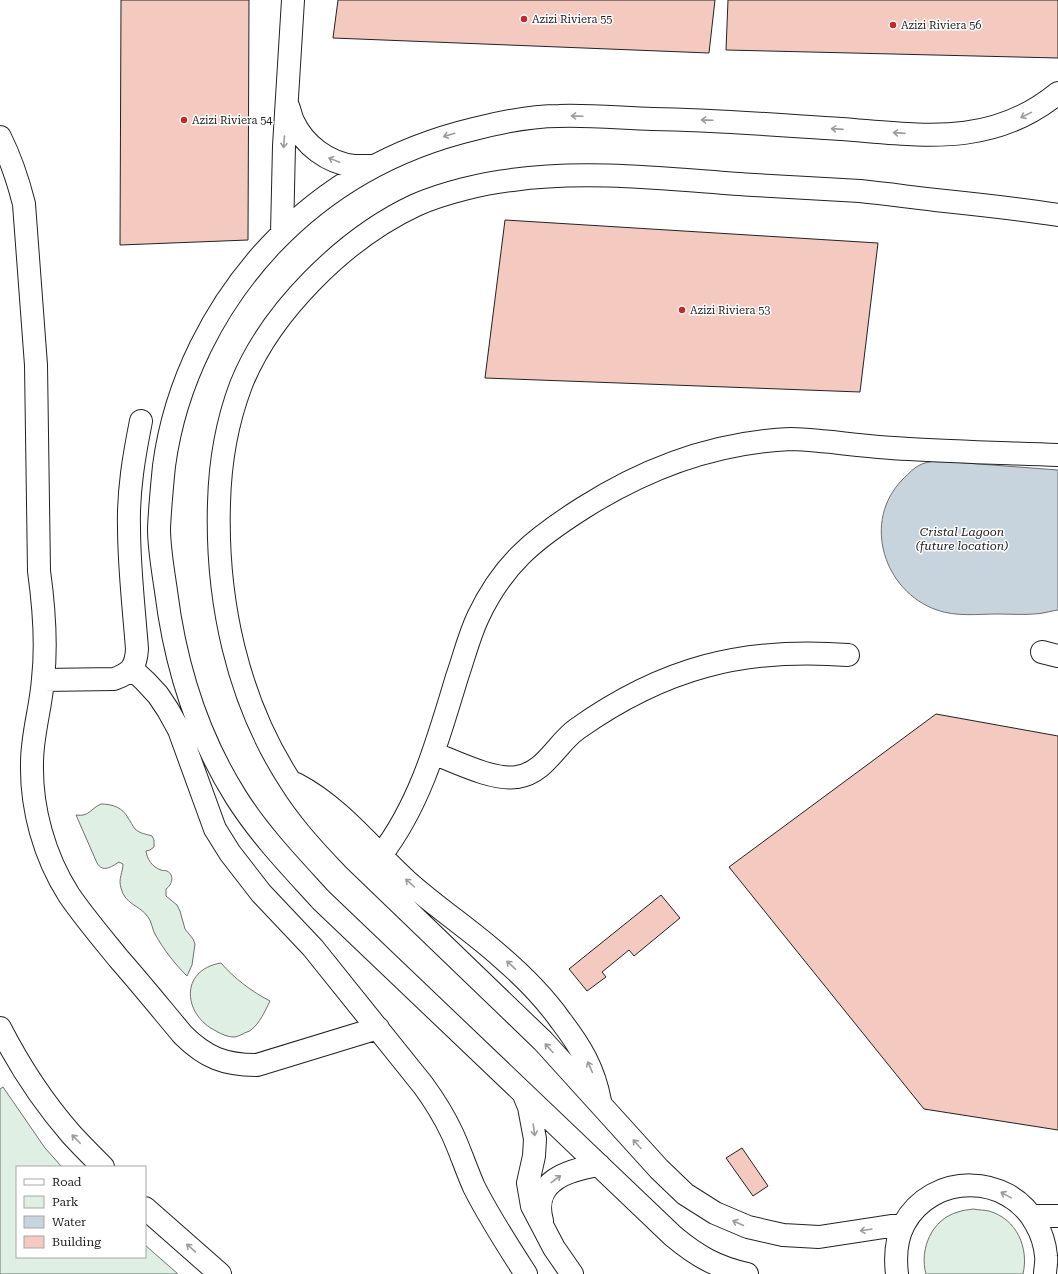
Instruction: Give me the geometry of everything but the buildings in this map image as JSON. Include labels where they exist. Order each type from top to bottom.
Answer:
[{"type":"main road","points":[[282,233],[283,161],[293,0]]},
{"type":"main road","points":[[747,1274],[712,1263],[691,1251],[673,1236],[321,900],[277,852],[237,798],[217,763],[200,726],[187,688],[168,609],[162,569],[159,530],[161,489],[167,447],[176,406],[191,367],[209,330],[234,290],[256,260],[282,233],[310,208],[373,166],[412,147],[447,136],[520,119],[557,116],[726,121],[921,135],[958,134],[981,131],[1005,125],[1032,112],[1058,93]]},
{"type":"main road","points":[[287,103],[293,122],[303,138],[317,152],[334,161],[353,166],[373,166]]},
{"type":"main road","points":[[0,137],[17,179],[24,204],[36,365],[39,571],[45,650],[43,680],[33,738],[32,790],[43,840],[54,867],[68,894],[86,918],[183,1035],[195,1047],[214,1058],[224,1062],[240,1065],[257,1065],[378,1028]]},
{"type":"main road","points":[[904,1224],[819,1237],[783,1236],[748,1227],[715,1213],[686,1194],[659,1169],[543,1041],[328,832],[305,803],[273,753],[258,720],[233,646],[220,570],[218,531],[224,454],[231,416],[242,382],[280,319],[302,291],[328,265],[356,242],[387,221],[418,205],[476,186],[546,176],[617,176],[863,192],[1058,215]]},
{"type":"main road","points":[[43,680],[114,679],[124,676],[132,669],[136,659],[137,649],[129,527],[130,491],[134,456],[141,421]]},
{"type":"main road","points":[[381,855],[405,821],[414,802],[433,753],[477,619],[500,579],[515,560],[535,541],[600,497],[639,476],[681,460],[723,447],[761,441],[793,439],[908,449],[1058,455]]},
{"type":"main road","points":[[433,753],[490,775],[504,778],[517,777],[530,773],[542,766],[572,732],[599,713],[657,682],[681,673],[718,662],[783,653],[848,655]]},
{"type":"main road","points":[[132,669],[146,681],[158,695],[179,730],[188,750],[193,771],[215,829],[230,854],[262,893],[313,948],[378,1028],[438,1106],[451,1131],[474,1186],[504,1240],[526,1274]]},
{"type":"main road","points":[[290,781],[323,800],[406,880],[437,907],[501,956],[524,978],[550,1006],[584,1054],[593,1073],[601,1104]]},
{"type":"main road","points":[[437,907],[444,921],[450,950]]},
{"type":"main road","points":[[0,1028],[8,1045],[37,1090],[70,1133],[102,1166]]},
{"type":"main road","points":[[522,1093],[529,1107],[535,1139],[534,1156],[528,1183],[532,1206],[554,1248],[572,1274]]},
{"type":"main road","points":[[543,1226],[540,1214],[541,1203],[544,1192],[551,1182],[565,1173],[599,1165]]},
{"type":"main road","points":[[897,1274],[896,1260],[898,1241],[904,1224],[916,1209],[930,1197],[948,1189],[966,1185],[985,1186],[1003,1192],[1019,1203],[1032,1216],[1042,1235],[1046,1256],[1045,1274]]},
{"type":"main road","points":[[146,1209],[220,1274]]},
{"type":"main road","points":[[1032,1216],[1058,1216]]},
{"type":"green space","points":[[101,804],[110,805],[120,809],[135,829],[141,833],[152,836],[154,840],[154,847],[146,851],[148,857],[150,862],[155,867],[170,873],[172,880],[166,889],[166,896],[177,905],[185,929],[195,944],[192,965],[187,976],[162,945],[145,913],[129,901],[123,894],[120,882],[123,864],[119,862],[110,867],[102,868],[97,863],[76,815],[87,814]]},
{"type":"green space","points":[[221,963],[244,984],[270,1001],[257,1024],[249,1031],[235,1037],[222,1034],[205,1024],[197,1015],[192,1004],[190,994],[192,983],[198,974],[207,967]]},
{"type":"green space","points":[[3,1087],[45,1148],[61,1166],[16,1166],[16,1258],[146,1258],[146,1246],[178,1274],[0,1274],[0,1089]]},
{"type":"green space","points":[[973,1209],[989,1211],[999,1215],[1014,1228],[1019,1236],[1024,1254],[1023,1274],[926,1274],[924,1255],[926,1245],[935,1228],[941,1221],[949,1216],[960,1211]]},
{"type":"water","name":"Cristal Lagoon (future location)","points":[[939,461],[1058,470],[1058,610],[1040,614],[952,614],[937,610],[919,601],[903,588],[892,572],[884,554],[881,534],[883,515],[890,496],[903,479],[915,468],[927,462]]},
{"type":"place","name":"Azizi Riviera 55","points":[[524,19]]},
{"type":"place","name":"Azizi Riviera 56","points":[[893,25]]},
{"type":"place","name":"Azizi Riviera 54","points":[[184,120]]},
{"type":"place","name":"Azizi Riviera 53","points":[[682,310]]}]
